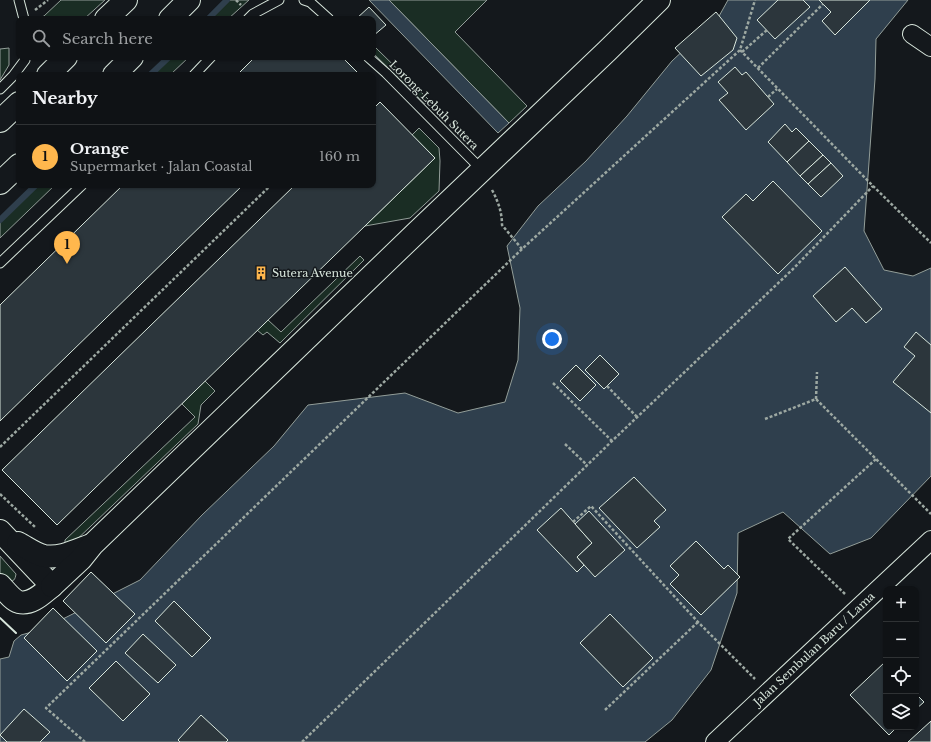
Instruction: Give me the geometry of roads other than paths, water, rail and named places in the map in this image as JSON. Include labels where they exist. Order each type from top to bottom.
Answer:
[{"type":"main road","points":[[109,16],[126,0]]},
{"type":"main road","points":[[173,16],[189,0]]},
{"type":"main road","points":[[0,585],[19,602],[32,602],[52,586],[81,559],[93,544],[607,52],[659,0]]},
{"type":"main road","points":[[51,72],[63,60]]},
{"type":"main road","points":[[117,72],[129,60]]},
{"type":"main road","points":[[0,121],[16,106]]},
{"type":"main road","points":[[0,183],[16,168]]},
{"type":"main road","points":[[2,533],[44,556],[62,555],[93,544]]},
{"type":"main road","points":[[2,533],[52,586]]},
{"type":"street","points":[[912,34],[931,47]]},
{"type":"street","name":"Jalan Sembulan Baru / Lama","points":[[715,742],[931,540]]},
{"type":"lane","points":[[20,0],[23,16]]},
{"type":"lane","points":[[251,16],[278,0]]},
{"type":"lane","points":[[304,0],[310,2],[326,16]]},
{"type":"lane","points":[[0,89],[13,76],[25,60]]},
{"type":"lane","points":[[197,72],[208,60]]},
{"type":"lane","name":"Lorong Lebuh Sutera","points":[[371,60],[386,73],[481,172]]},
{"type":"lane","points":[[0,263],[79,188]]},
{"type":"water","points":[[369,0],[389,0],[509,123],[498,133]]},
{"type":"water","points":[[728,0],[908,0],[876,39],[875,79],[864,231],[884,270],[913,276],[931,268],[931,476],[871,538],[830,554],[783,512],[738,533],[737,593],[711,670],[672,720],[645,742],[0,742],[0,659],[9,657],[14,641],[21,635],[43,629],[140,580],[202,515],[274,446],[308,405],[405,393],[458,413],[505,402],[518,360],[520,308],[507,246],[538,206],[586,161],[627,116],[672,61],[718,18]]},
{"type":"waterway","points":[[211,16],[227,0]]},
{"type":"waterway","points":[[153,72],[166,60]]},
{"type":"waterway","points":[[0,220],[33,188]]},
{"type":"place","name":"Orange","points":[[67,264]]},
{"type":"place","name":"Sutera Avenue","points":[[261,273]]}]
